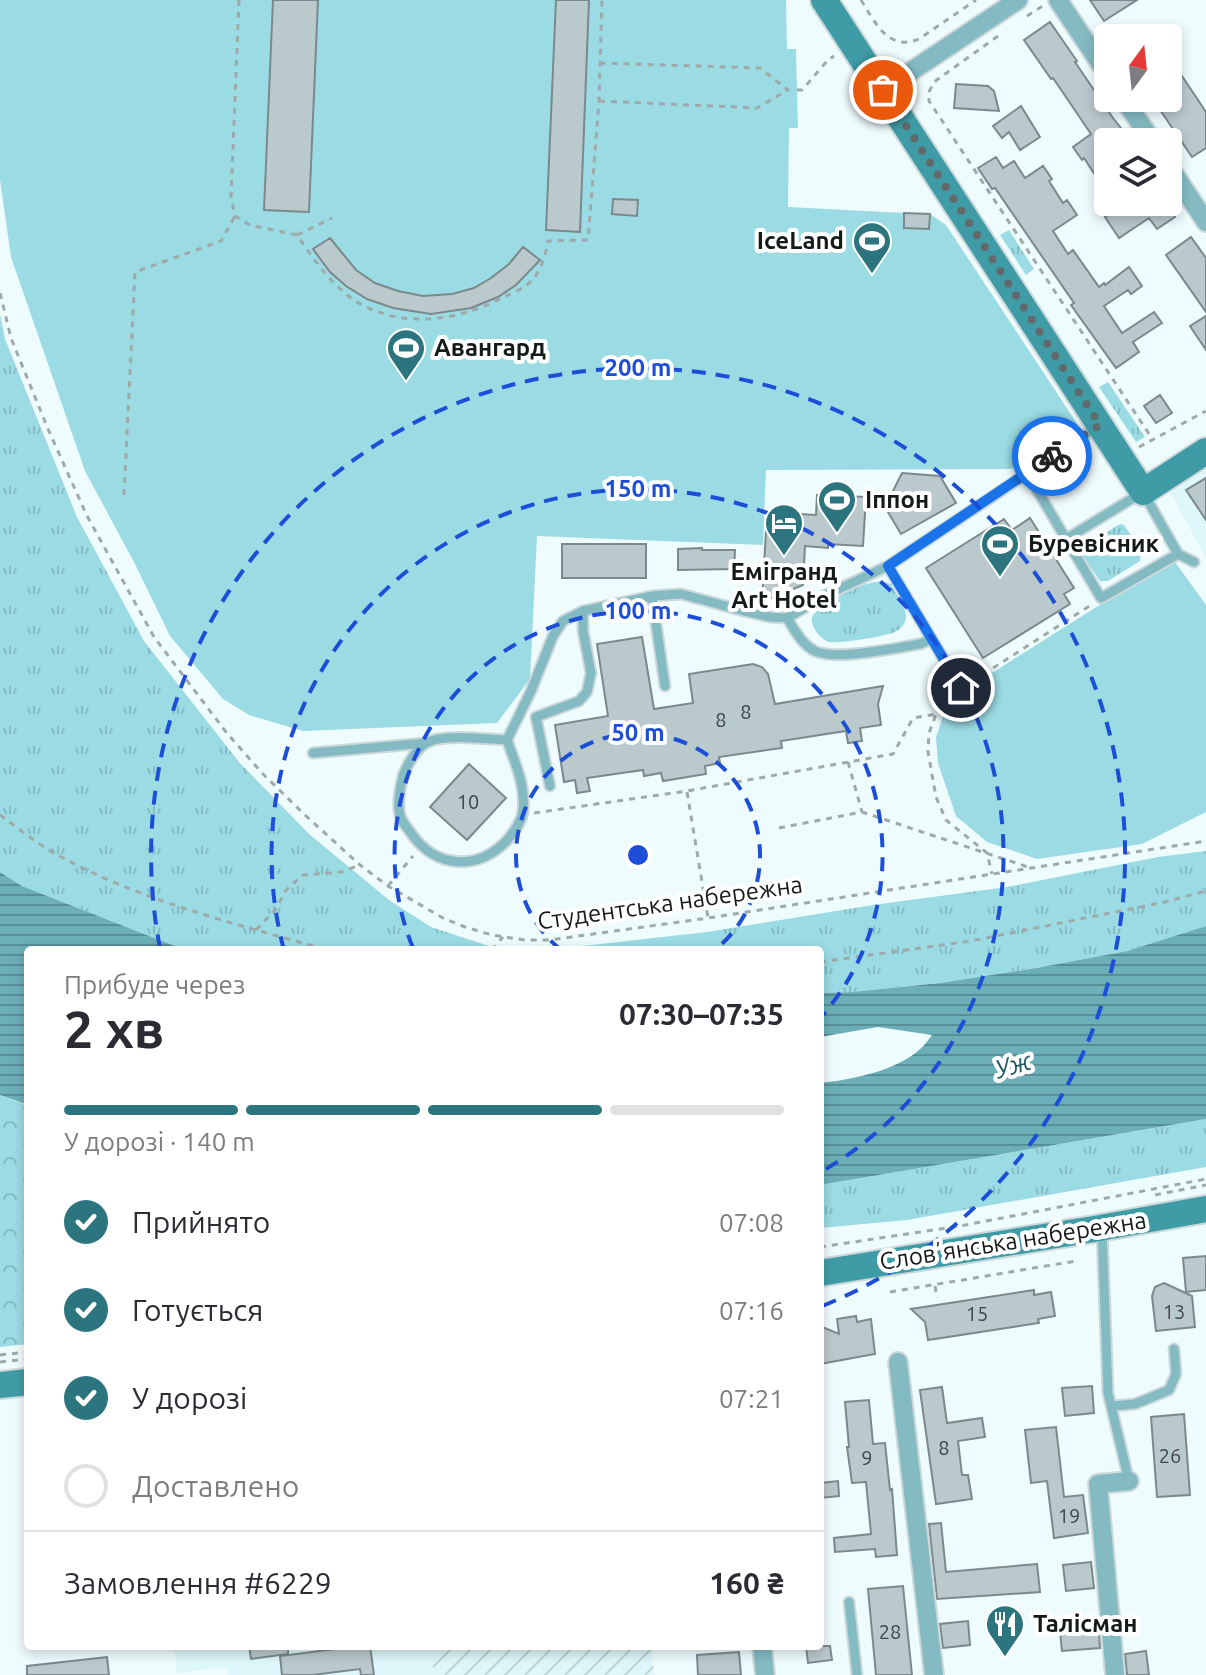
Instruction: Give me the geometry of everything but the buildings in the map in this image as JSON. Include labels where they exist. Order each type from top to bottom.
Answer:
[{"type":"street","points":[[824,0],[1143,492],[1206,451]]},
{"type":"street","points":[[883,90],[1018,0]]},
{"type":"street","points":[[1054,1],[1094,56]]},
{"type":"street","points":[[1182,186],[1206,222]]},
{"type":"street","name":"Словʼянська набережна","points":[[824,1272],[1206,1209]]},
{"type":"street","points":[[898,1362],[934,1675]]},
{"type":"street","points":[[0,1385],[24,1382]]},
{"type":"street","points":[[1115,1675],[1098,1484],[1129,1481]]},
{"type":"street","points":[[762,1650],[765,1675]]},
{"type":"lane","points":[[426,743],[407,764],[399,789],[400,817],[420,847],[433,854],[459,863],[482,859],[501,847],[515,831],[523,814],[523,788],[507,740],[553,636],[563,621],[583,611],[652,596],[681,594],[770,617],[787,618],[828,594],[888,566],[1100,425]]},
{"type":"lane","points":[[1027,473],[1101,598],[1178,554]]},
{"type":"lane","points":[[1066,539],[1143,492],[1178,554],[1194,562]]},
{"type":"lane","points":[[888,566],[961,688]]},
{"type":"lane","points":[[652,596],[665,686]]},
{"type":"lane","points":[[550,786],[536,717],[579,701],[587,692],[591,673],[583,631],[583,611]]},
{"type":"lane","points":[[787,618],[801,640],[814,651],[834,656],[920,644],[932,639]]},
{"type":"lane","points":[[313,753],[453,738],[507,740]]},
{"type":"lane","points":[[1101,1228],[1108,1393],[1129,1481]]},
{"type":"lane","points":[[1113,1406],[1135,1404],[1169,1390],[1176,1374],[1174,1349]]},
{"type":"lane","points":[[849,1602],[857,1675]]},
{"type":"path","points":[[124,495],[135,272],[221,241],[235,216],[231,197],[239,0]]},
{"type":"path","points":[[297,235],[314,261],[362,305],[390,316],[418,320],[474,312],[528,284],[544,263],[548,241],[588,240],[599,101],[602,0]]},
{"type":"path","points":[[861,0],[887,37],[910,43],[976,0]]},
{"type":"path","points":[[1017,23],[1054,1]]},
{"type":"path","points":[[1007,29],[934,82],[929,101],[1153,440]]},
{"type":"path","points":[[797,90],[802,90],[828,60],[838,54]]},
{"type":"path","points":[[599,101],[757,108],[788,90],[760,68],[600,63]]},
{"type":"path","points":[[235,216],[250,225],[297,235],[332,218]]},
{"type":"path","name":"Студентська набережна","points":[[0,293],[11,338],[48,429],[87,516],[154,637],[226,732],[305,815],[388,886],[443,918],[503,937],[550,940],[1206,841]]},
{"type":"path","points":[[1120,457],[1206,411]]},
{"type":"path","points":[[992,874],[987,853],[946,820],[936,797],[928,752],[929,733],[936,714],[961,688],[1101,598]]},
{"type":"path","points":[[544,812],[687,791],[893,754],[913,718],[936,714]]},
{"type":"path","points":[[848,762],[862,812]]},
{"type":"path","points":[[687,791],[708,918]]},
{"type":"path","points":[[779,828],[862,812],[1032,868]]},
{"type":"path","points":[[0,815],[54,853],[126,887],[213,917],[314,946]]},
{"type":"path","points":[[388,886],[420,847]]},
{"type":"path","points":[[256,930],[276,909],[286,890],[303,875],[341,872],[360,865]]},
{"type":"path","points":[[824,961],[971,941],[1206,891]]},
{"type":"path","points":[[495,946],[503,937]]},
{"type":"path","points":[[824,1246],[960,1226],[1206,1179]]},
{"type":"path","points":[[890,1292],[1076,1261]]},
{"type":"path","points":[[935,1285],[937,1298]]},
{"type":"path","points":[[0,1355],[24,1352]]},
{"type":"path","points":[[0,1362],[24,1359]]},
{"type":"shaded area","points":[[1206,470],[1206,559],[1171,493]]},
{"type":"shaded area","points":[[174,1650],[431,1650],[434,1675],[228,1675],[227,1667],[177,1673]]},
{"type":"shaded area","points":[[431,1650],[651,1650],[654,1675],[434,1675]]},
{"type":"green space","name":"Авангард","points":[[0,0],[786,0],[787,49],[796,49],[798,128],[789,128],[788,207],[904,213],[905,228],[929,229],[930,214],[946,225],[1078,425],[1011,469],[766,470],[763,545],[537,536],[530,679],[497,723],[303,731],[249,715],[223,699],[170,636],[85,471],[11,257],[0,180]]},
{"type":"green space","points":[[1009,230],[1034,269],[1026,275],[1000,235]]},
{"type":"green space","points":[[0,314],[5,339],[77,517],[144,641],[239,762],[309,834],[389,900],[431,927],[489,946],[175,946],[22,886],[0,872]]},
{"type":"green space","points":[[1108,382],[1145,437],[1136,442],[1099,387]]},
{"type":"green space","points":[[1122,524],[1141,550],[1140,561],[1108,581],[1100,581],[1082,555],[1082,549]]},
{"type":"green space","points":[[1175,562],[1206,605],[1206,812],[1142,844],[1037,859],[987,842],[956,816],[938,763],[936,737],[945,710],[976,683],[1098,606]]},
{"type":"green space","points":[[881,581],[891,584],[905,609],[904,624],[895,632],[829,642],[814,629],[812,621],[815,612],[852,590]]},
{"type":"green space","points":[[1206,851],[1206,926],[1127,951],[940,983],[824,993],[824,946],[583,946],[707,932],[1007,887],[1158,857]]},
{"type":"green space","points":[[0,1095],[24,1104],[24,1344],[0,1347]]},
{"type":"green space","points":[[1206,1119],[1206,1167],[907,1220],[824,1228],[824,1184]]},
{"type":"water","points":[[0,872],[22,886],[175,946],[24,946],[24,1104],[0,1095]]},
{"type":"water","name":"Уж","points":[[1206,926],[1206,1119],[824,1184],[824,1082],[858,1077],[898,1064],[919,1050],[932,1035],[878,1027],[824,1036],[824,993],[940,983],[1127,951]]},
{"type":"way so far","points":[[883,90],[1100,425],[1052,456]]},
{"type":"place","name":"IceLand","points":[[872,275]]},
{"type":"place","name":"Авангард","points":[[406,382]]},
{"type":"place","name":"Іппон","points":[[837,534]]},
{"type":"place","name":"Емігранд Art Hotel","points":[[784,557]]},
{"type":"place","name":"Буревісник","points":[[1000,578]]},
{"type":"place","name":"Талісман","points":[[1005,1658]]},
{"type":"route","points":[[961,688],[888,566],[1052,456]]}]
